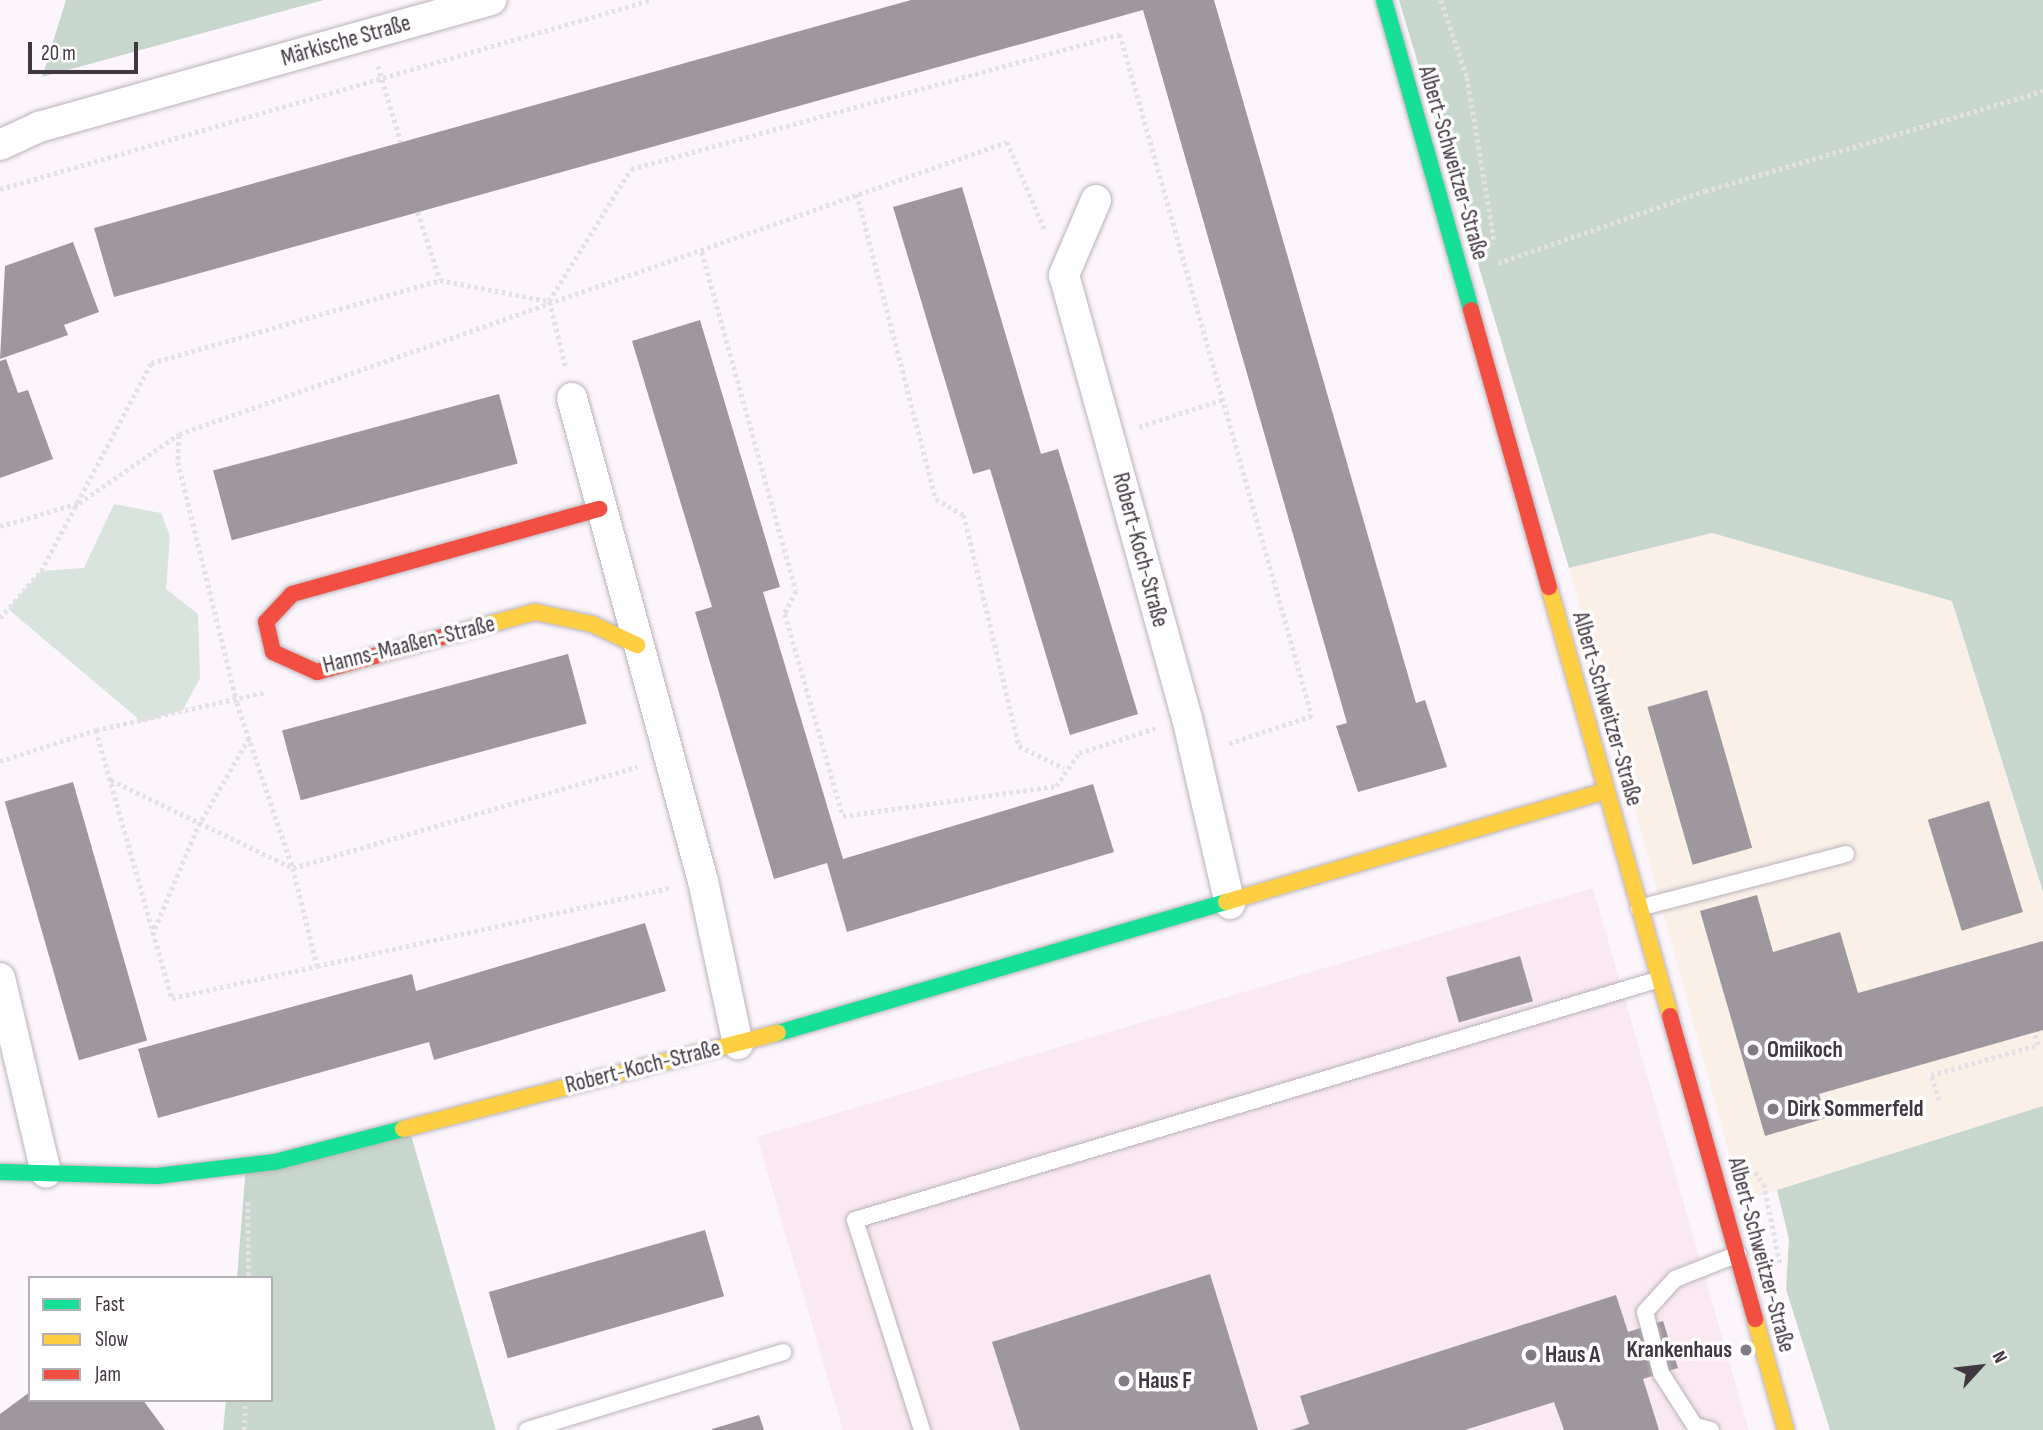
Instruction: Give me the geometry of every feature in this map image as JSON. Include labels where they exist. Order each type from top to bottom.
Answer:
[{"type":"street","name":"Märkische Straße","points":[[0,145],[39,127],[492,0]]},
{"type":"street","name":"Albert-Schweitzer-Straße","points":[[1384,0],[1786,1430]]},
{"type":"street","points":[[1064,275],[1096,200]]},
{"type":"street","name":"Robert-Koch-Straße","points":[[1064,275],[1186,718],[1230,904]]},
{"type":"street","points":[[572,398],[599,509],[704,881],[738,1044]]},
{"type":"street","name":"Hanns-Maaßen-Straße","points":[[599,509],[292,594],[266,622],[273,652],[317,671],[535,612],[592,624],[637,645]]},
{"type":"street","name":"Robert-Koch-Straße","points":[[0,1172],[157,1176],[246,1166],[738,1044],[1230,904],[1606,791]]},
{"type":"street","points":[[0,978],[46,1173]]},
{"type":"lane","points":[[1639,908],[1846,854]]},
{"type":"lane","points":[[922,1430],[855,1220],[1660,979]]},
{"type":"lane","points":[[1711,1430],[1695,1426],[1661,1373],[1646,1312],[1675,1279],[1738,1254]]},
{"type":"lane","points":[[527,1430],[783,1352]]},
{"type":"path","points":[[0,189],[381,76],[651,0]]},
{"type":"path","points":[[370,34],[401,142]]},
{"type":"path","points":[[1498,263],[1705,191],[2043,91]]},
{"type":"path","points":[[0,526],[79,503],[179,435],[549,301],[702,251],[1007,142],[1064,275]]},
{"type":"path","points":[[857,194],[936,499],[964,515],[1019,746],[1064,768]]},
{"type":"path","points":[[418,212],[440,280]]},
{"type":"path","points":[[702,251],[796,591],[785,614],[843,816],[1056,786],[1064,768],[1079,753],[1186,718]]},
{"type":"path","points":[[0,618],[41,571],[151,363],[440,280],[549,301]]},
{"type":"path","points":[[549,301],[572,398]]},
{"type":"path","points":[[1109,436],[1221,400]]},
{"type":"path","points":[[179,435],[178,462],[237,704],[293,868],[317,966]]},
{"type":"path","points":[[0,761],[96,730],[237,704],[317,671]]},
{"type":"path","points":[[96,730],[151,938],[172,998],[704,881]]},
{"type":"path","points":[[151,938],[198,826],[250,736]]},
{"type":"path","points":[[111,780],[198,826],[293,868],[668,758]]},
{"type":"path","points":[[1939,1100],[1931,1075],[2038,1045],[2034,1032]]},
{"type":"path","points":[[246,1166],[249,1276]]},
{"type":"path","points":[[244,1430],[245,1402]]},
{"type":"shaded area","points":[[66,0],[324,0],[42,77]]},
{"type":"shaded area","points":[[1399,0],[2043,0],[2043,892],[1952,601],[1712,533],[1569,568]]},
{"type":"shaded area","points":[[114,504],[161,513],[170,536],[166,589],[198,614],[200,678],[183,710],[142,722],[8,609],[41,571],[84,568]]},
{"type":"shaded area","points":[[1712,533],[1952,601],[2043,892],[2043,1106],[1742,1201],[1569,568]]},
{"type":"shaded area","points":[[1593,888],[1749,1430],[843,1430],[757,1137]]},
{"type":"shaded area","points":[[2043,1106],[2043,1430],[1830,1430],[1786,1289],[1789,1239],[1777,1190]]},
{"type":"shaded area","points":[[409,1128],[496,1430],[223,1430],[226,1402],[273,1402],[273,1276],[237,1276],[246,1166]]},
{"type":"building","points":[[911,0],[1214,0],[1416,703],[1425,700],[1447,767],[1358,792],[1336,726],[1347,723],[1143,10],[114,297],[94,228]]},
{"type":"building","points":[[962,187],[1041,454],[1058,449],[1138,714],[1070,735],[990,469],[973,474],[893,207]]},
{"type":"building","points":[[73,242],[99,312],[64,325],[68,335],[0,359],[5,266]]},
{"type":"building","points":[[700,320],[780,587],[763,592],[843,859],[1093,784],[1114,852],[847,932],[827,863],[774,879],[695,612],[712,607],[632,341]]},
{"type":"building","points":[[6,359],[18,393],[28,390],[53,459],[0,478],[0,361]]},
{"type":"building","points":[[499,394],[518,464],[232,540],[213,471]]},
{"type":"building","points":[[568,654],[587,724],[301,800],[282,731]]},
{"type":"building","points":[[1707,690],[1752,848],[1693,865],[1647,707]]},
{"type":"building","points":[[73,782],[147,1041],[79,1060],[5,802]]},
{"type":"building","points":[[1989,801],[2023,912],[1962,931],[1928,820]]},
{"type":"building","points":[[1757,895],[1773,952],[1840,932],[1858,993],[2043,941],[2043,1030],[1819,1094],[1826,1118],[1765,1136],[1700,911]]},
{"type":"building","points":[[645,923],[666,991],[434,1060],[429,1042],[158,1118],[138,1049],[412,974],[416,991]]},
{"type":"building","points":[[1520,956],[1533,1001],[1459,1022],[1446,977]]},
{"type":"building","points":[[705,1230],[724,1296],[508,1358],[489,1292]]},
{"type":"building","name":"Haus F","points":[[1210,1274],[1258,1430],[1020,1430],[992,1342]]},
{"type":"building","name":"Haus A","points":[[1616,1295],[1628,1332],[1663,1321],[1678,1368],[1643,1379],[1659,1430],[1564,1430],[1554,1402],[1465,1430],[1291,1430],[1309,1424],[1300,1396]]},
{"type":"building","points":[[28,1393],[28,1402],[144,1402],[165,1430],[0,1430],[0,1414]]},
{"type":"building","points":[[759,1415],[764,1430],[712,1430],[712,1429]]},
{"type":"traffic: fast","points":[[1384,0],[1471,310]]},
{"type":"traffic: fast","points":[[778,1033],[1226,902]]},
{"type":"traffic: fast","points":[[0,1172],[157,1176],[275,1162],[403,1129]]},
{"type":"traffic: slow","points":[[1549,587],[1670,1016]]},
{"type":"traffic: slow","points":[[446,636],[535,612],[592,624],[637,645]]},
{"type":"traffic: slow","points":[[1226,902],[1606,791]]},
{"type":"traffic: slow","points":[[403,1129],[778,1033]]},
{"type":"traffic: slow","points":[[1755,1319],[1786,1430]]},
{"type":"traffic: jam","points":[[1471,310],[1549,587]]},
{"type":"traffic: jam","points":[[446,636],[317,672],[273,652],[266,622],[292,594],[599,509]]},
{"type":"traffic: jam","points":[[1670,1016],[1755,1319]]},
{"type":"place","name":"Omiikoch","points":[[1753,1050]]},
{"type":"place","name":"Dirk Sommerfeld","points":[[1773,1109]]},
{"type":"place","name":"Krankenhaus","points":[[1746,1350]]},
{"type":"place","name":"Haus A","points":[[1531,1355]]},
{"type":"place","name":"Haus F","points":[[1124,1381]]}]
